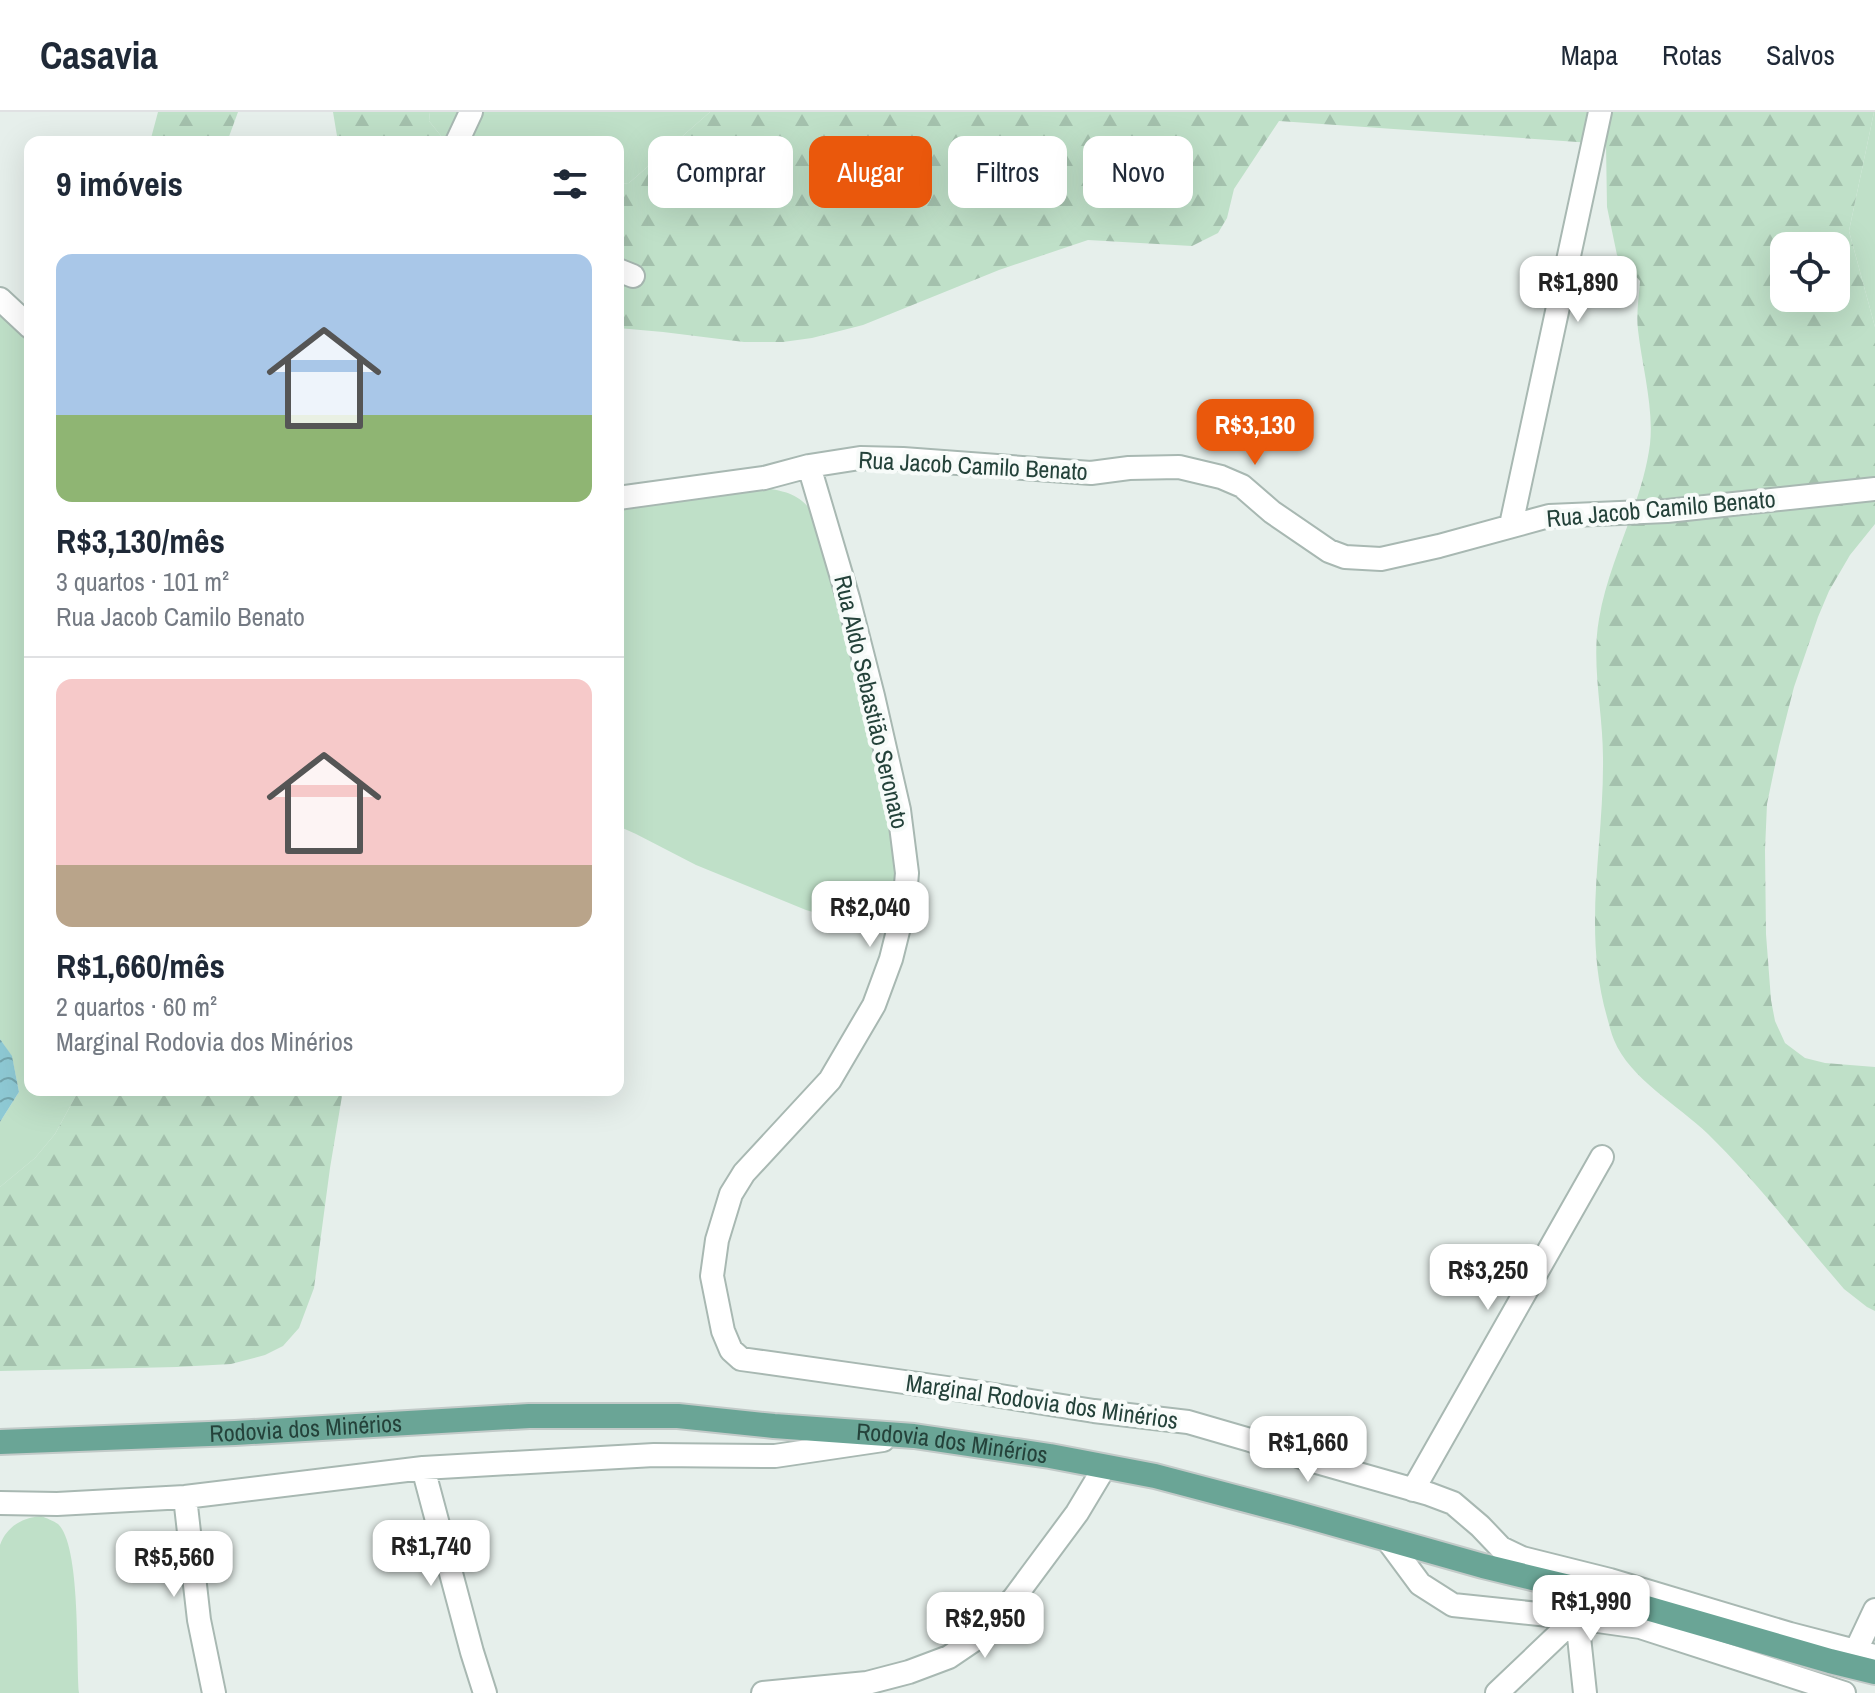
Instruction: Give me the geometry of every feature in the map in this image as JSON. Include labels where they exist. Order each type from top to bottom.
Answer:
[{"type":"main road","name":"Rodovia dos Minérios","points":[[0,1442],[235,1433],[529,1416],[678,1416],[914,1436],[1050,1456],[1155,1476],[1483,1566],[1852,1659],[1875,1672]]},
{"type":"street","points":[[460,136],[471,112]]},
{"type":"street","points":[[1511,525],[1600,112]]},
{"type":"street","points":[[0,299],[24,321]]},
{"type":"street","name":"Rua Jacob Camilo Benato","points":[[624,497],[764,478],[809,466],[860,458],[1091,473],[1129,468],[1179,467],[1221,477],[1242,486],[1272,512],[1329,551],[1345,557],[1381,559],[1549,516],[1667,511],[1875,489]]},
{"type":"street","name":"Rua Aldo Sebastião Seronato","points":[[741,1359],[731,1350],[723,1331],[712,1276],[717,1240],[731,1194],[744,1173],[830,1080],[874,1005],[904,907],[907,873],[899,810],[873,696],[809,466]]},
{"type":"street","points":[[1413,1490],[1602,1157]]},
{"type":"street","name":"Marginal Rodovia dos Minérios","points":[[741,1359],[1188,1422],[1453,1503],[1501,1548],[1522,1558],[1610,1580],[1852,1659]]},
{"type":"street","points":[[0,1503],[57,1504],[185,1497],[423,1468],[654,1455],[775,1456],[914,1436]]},
{"type":"street","points":[[423,1468],[467,1637],[485,1693]]},
{"type":"street","points":[[763,1693],[867,1683],[949,1657],[980,1636],[1014,1598],[1077,1513],[1104,1468]]},
{"type":"street","points":[[185,1497],[199,1620],[214,1693]]},
{"type":"street","points":[[1386,1538],[1420,1584],[1453,1605],[1640,1627],[1816,1688],[1844,1693]]},
{"type":"street","points":[[1497,1693],[1577,1618],[1598,1594]]},
{"type":"street","points":[[1816,1688],[1852,1659],[1875,1610]]},
{"type":"street","points":[[1577,1618],[1585,1693]]},
{"type":"green space","points":[[158,112],[238,112],[229,136],[152,136]]},
{"type":"green space","points":[[333,112],[430,112],[429,121],[441,136],[337,136]]},
{"type":"green space","points":[[430,112],[710,112],[683,136],[648,136],[648,166],[629,183],[624,183],[624,136],[441,136],[429,121]]},
{"type":"green space","points":[[710,112],[1874,112],[1849,232],[1770,232],[1770,312],[1850,312],[1850,235],[1875,327],[1875,524],[1850,555],[1829,591],[1794,687],[1767,804],[1765,850],[1771,1000],[1775,1021],[1785,1043],[1805,1058],[1825,1063],[1875,1067],[1875,1311],[1844,1289],[1708,1134],[1631,1067],[1614,1040],[1607,1017],[1596,952],[1595,920],[1603,758],[1597,636],[1610,575],[1646,467],[1651,430],[1637,324],[1640,281],[1617,255],[1607,207],[1606,144],[1279,121],[1234,189],[1227,218],[1218,233],[1192,246],[1088,240],[999,270],[863,325],[812,338],[744,342],[624,329],[624,183],[629,183],[648,166],[648,208],[793,208],[793,136],[683,136]]},
{"type":"green space","points":[[1874,112],[1875,112],[1875,327],[1849,231]]},
{"type":"green space","points":[[0,296],[24,318],[24,1096],[76,1096],[55,1134],[35,1158],[0,1187],[0,1122],[19,1092],[12,1057],[0,1039]]},
{"type":"green space","points":[[754,486],[796,497],[826,530],[892,820],[898,880],[891,903],[883,912],[860,920],[834,918],[806,910],[696,865],[624,829],[624,506]]},
{"type":"green space","points":[[76,1096],[342,1096],[314,1288],[299,1328],[283,1346],[265,1355],[231,1364],[0,1371],[0,1187],[35,1158],[55,1134]]},
{"type":"green space","points":[[41,1516],[58,1524],[71,1554],[79,1693],[0,1693],[0,1545],[16,1524]]},
{"type":"water","points":[[0,1039],[12,1056],[19,1092],[0,1122]]}]
